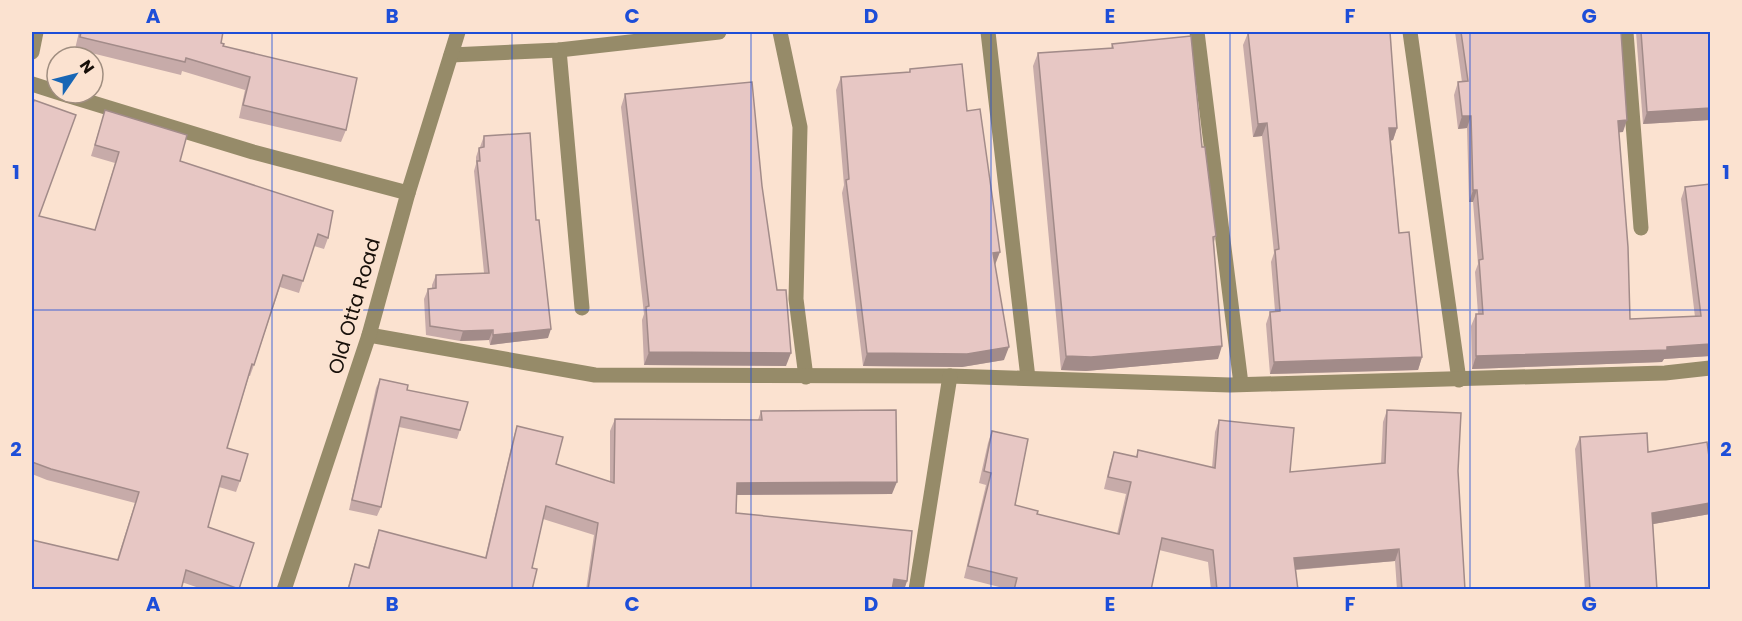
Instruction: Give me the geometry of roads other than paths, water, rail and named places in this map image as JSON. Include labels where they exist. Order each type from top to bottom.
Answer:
[{"type":"street","points":[[32,52],[36,32]]},
{"type":"street","name":"Old Otta Road","points":[[285,590],[369,335],[408,193],[458,32]]},
{"type":"street","points":[[451,55],[559,50],[719,32]]},
{"type":"street","points":[[780,32],[800,128],[796,299],[806,377]]},
{"type":"street","points":[[988,32],[1028,378]]},
{"type":"street","points":[[1197,32],[1241,384]]},
{"type":"street","points":[[1410,32],[1459,380]]},
{"type":"street","points":[[1626,32],[1641,228]]},
{"type":"street","points":[[559,50],[582,308]]},
{"type":"street","points":[[97,105],[252,152],[408,193]]},
{"type":"street","points":[[369,335],[595,375],[950,376],[1241,384],[1665,373],[1710,368]]},
{"type":"street","points":[[916,590],[950,376]]}]
